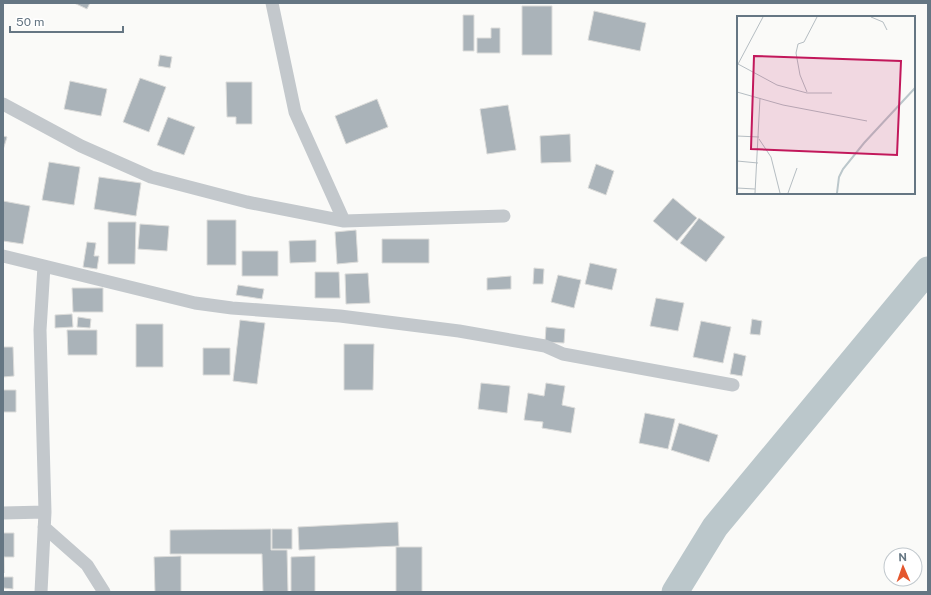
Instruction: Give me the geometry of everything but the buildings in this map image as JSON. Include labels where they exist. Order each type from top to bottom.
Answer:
[{"type":"street","points":[[272,3],[295,112],[344,221]]},
{"type":"street","points":[[3,104],[81,146],[151,177],[247,202],[344,221],[504,216]]},
{"type":"street","points":[[3,256],[196,303],[232,308],[340,316],[459,331],[545,346],[563,354],[733,385]]},
{"type":"street","points":[[41,592],[45,512],[40,330],[44,266]]},
{"type":"street","points":[[3,513],[45,512]]},
{"type":"street","points":[[44,527],[87,565],[104,592]]},
{"type":"waterway","points":[[675,592],[715,527],[928,270]]}]
